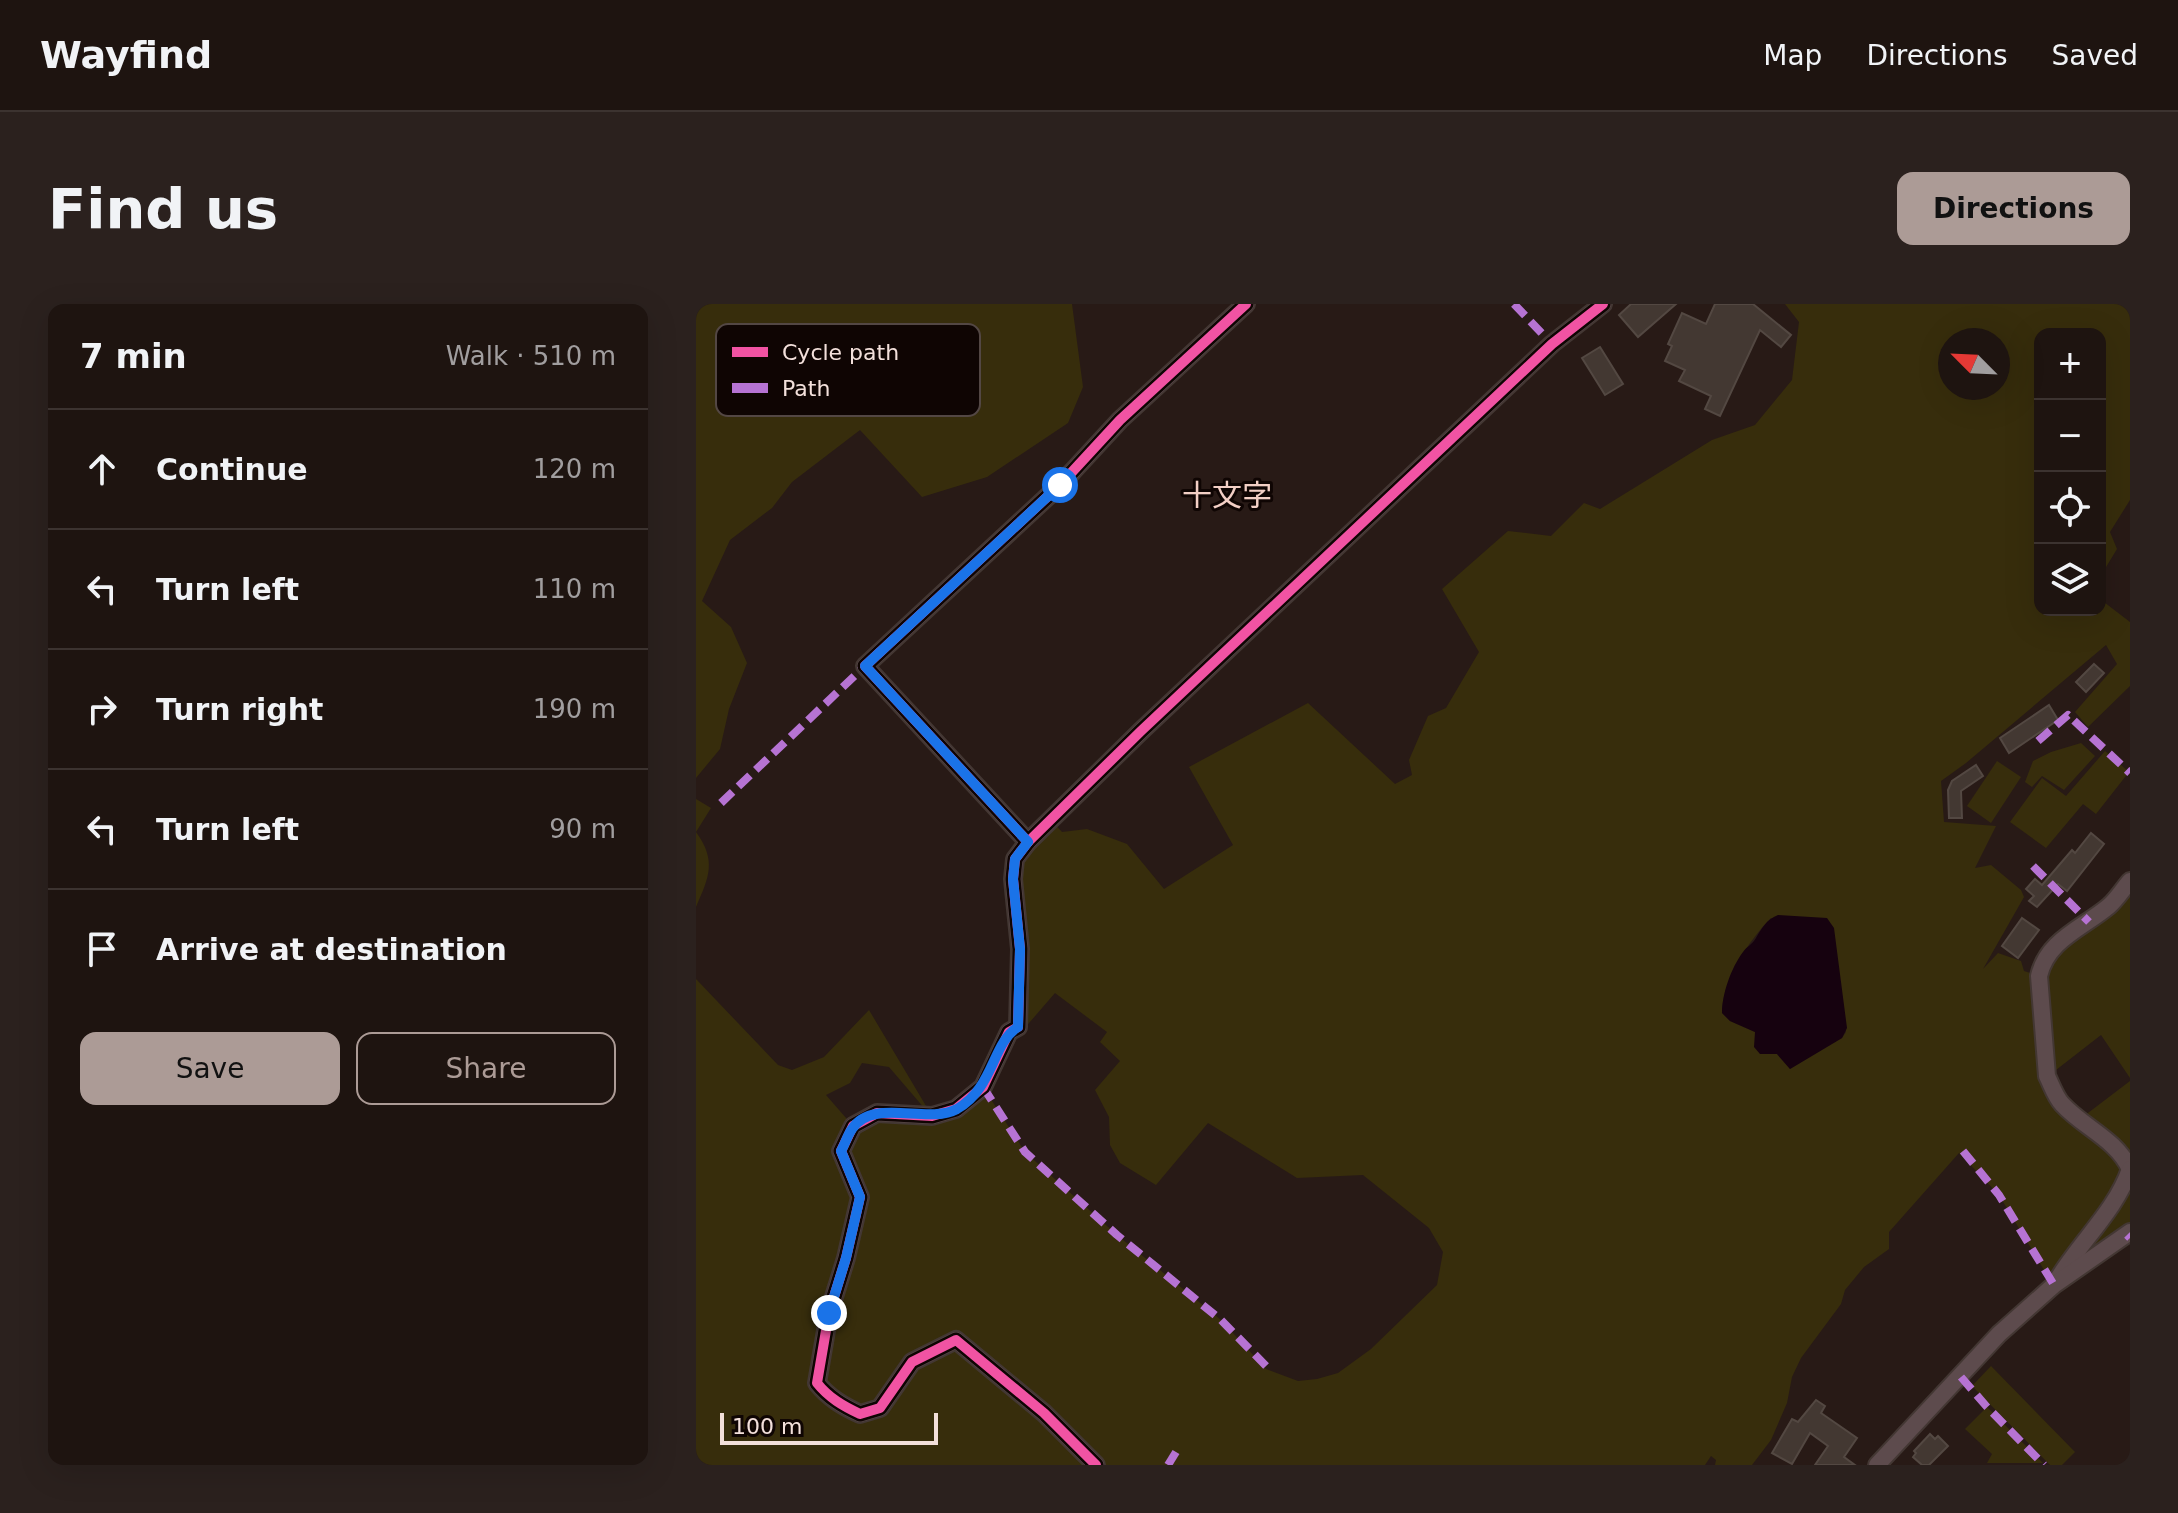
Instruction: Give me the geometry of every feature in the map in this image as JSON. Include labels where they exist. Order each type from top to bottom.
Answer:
[{"type":"street","points":[[1028,842],[865,666],[1060,485],[1120,420],[1246,304]]},
{"type":"street","points":[[1096,1465],[1044,1413],[956,1340],[912,1362],[880,1408],[860,1414],[825,1394],[817,1383],[829,1313],[860,1197],[841,1151],[853,1126],[877,1113],[932,1116],[956,1109],[983,1087],[1009,1032],[1018,1027],[1020,949],[1013,879],[1015,859],[1028,842],[1141,731],[1540,355],[1603,304]]},
{"type":"street","points":[[2054,1285],[2070,1258],[2125,1185],[2130,1169],[2122,1153],[2060,1101],[2047,1076],[2039,976],[2042,961],[2054,945],[2112,904],[2130,881]]},
{"type":"street","points":[[1877,1465],[1999,1334],[2054,1285],[2130,1232]]},
{"type":"shaded area","points":[[696,304],[1072,304],[1083,387],[1068,423],[987,477],[922,497],[860,430],[792,482],[772,508],[730,540],[702,601],[731,627],[747,663],[729,709],[720,749],[696,778]]},
{"type":"shaded area","points":[[1785,304],[2130,304],[2130,500],[2110,532],[2117,549],[2106,567],[2106,328],[2034,328],[2034,616],[2106,616],[2106,604],[2130,622],[2130,686],[2088,727],[2075,712],[2117,664],[2106,645],[1941,781],[1944,822],[1996,826],[1975,868],[1991,865],[2021,890],[2024,897],[1983,969],[1998,953],[2021,961],[2024,971],[2039,976],[2042,961],[2130,881],[2130,1078],[2101,1035],[2047,1077],[2080,1119],[2130,1081],[2130,1224],[2050,1280],[1999,1195],[1959,1153],[1889,1232],[1889,1249],[1864,1267],[1845,1290],[1841,1304],[1801,1358],[1771,1440],[1752,1465],[1715,1465],[1716,1460],[1711,1456],[1705,1465],[696,1465],[696,979],[778,1065],[792,1070],[824,1057],[869,1010],[932,1116],[983,1087],[1025,1152],[1117,1235],[1221,1320],[1266,1369],[1298,1381],[1338,1373],[1371,1349],[1437,1285],[1443,1252],[1429,1228],[1363,1175],[1297,1178],[1208,1123],[1156,1185],[1120,1163],[1110,1145],[1109,1117],[1095,1090],[1120,1061],[1100,1042],[1107,1032],[1055,993],[1023,1030],[1015,859],[1051,820],[1062,832],[1087,829],[1127,844],[1164,889],[1233,845],[1189,767],[1308,703],[1395,784],[1412,775],[1409,760],[1428,716],[1446,708],[1479,652],[1442,589],[1508,531],[1551,536],[1584,503],[1600,509],[1712,440],[1755,425],[1792,380],[1799,322]],"holes":[[[1771,918],[1826,918],[1846,1032],[1842,1038],[1790,1069],[1777,1054],[1755,1047],[1755,1032],[1730,1021],[1722,1013],[1732,975],[1746,949]],[[862,1063],[889,1067],[931,1116],[877,1113],[853,1126],[826,1095],[850,1083]]]},
{"type":"shaded area","points":[[2081,743],[2095,756],[2064,790],[2042,776],[2032,787],[2025,782],[2033,761]]},
{"type":"shaded area","points":[[2105,751],[2129,772],[2096,814],[2083,804],[2046,848],[2010,822],[2042,778],[2066,796]]},
{"type":"shaded area","points":[[1997,761],[2021,777],[1991,823],[1967,806]]},
{"type":"shaded area","points":[[696,799],[711,808],[696,832]]},
{"type":"shaded area","points":[[696,832],[707,852],[709,869],[696,907]]},
{"type":"shaded area","points":[[1778,915],[1827,918],[1834,928],[1847,1028],[1842,1038],[1790,1069],[1777,1054],[1760,1054],[1754,1047],[1755,1032],[1730,1021],[1722,1013],[1725,990],[1739,958],[1770,919]]},
{"type":"shaded area","points":[[1991,1366],[2075,1452],[2062,1465],[2050,1465],[1972,1386]]},
{"type":"shaded area","points":[[1987,1407],[2043,1463],[1987,1463],[1992,1454],[1965,1429]]},
{"type":"building","points":[[1631,304],[1676,304],[1638,337],[1619,315]]},
{"type":"building","points":[[1715,304],[1753,304],[1791,335],[1781,347],[1760,330],[1720,416],[1705,409],[1711,396],[1679,381],[1685,370],[1665,361],[1672,346],[1668,344],[1682,313],[1706,324]]},
{"type":"building","points":[[1600,347],[1623,384],[1605,395],[1582,358]]},
{"type":"building","points":[[2094,664],[2104,673],[2086,692],[2076,682]]},
{"type":"building","points":[[2049,705],[2058,720],[2009,753],[2000,738]]},
{"type":"building","points":[[1976,765],[1983,776],[1961,791],[1962,818],[1949,818],[1948,790],[1952,781]]},
{"type":"building","points":[[2091,833],[2104,844],[2067,891],[2058,884],[2037,907],[2029,901],[2034,896],[2026,889],[2035,879],[2042,885]]},
{"type":"building","points":[[2022,918],[2039,930],[2018,958],[2002,946]]},
{"type":"building","points":[[1816,1400],[1825,1406],[1821,1413],[1857,1438],[1844,1457],[1855,1465],[1815,1465],[1828,1446],[1810,1433],[1792,1464],[1772,1453],[1792,1419],[1798,1422]]},
{"type":"building","points":[[1930,1434],[1935,1439],[1938,1436],[1948,1446],[1929,1465],[1922,1465],[1913,1457],[1914,1451]]},
{"type":"marked path","points":[[1514,304],[1552,344]]},
{"type":"marked path","points":[[721,803],[865,666]]},
{"type":"marked path","points":[[2038,741],[2068,715],[2130,773]]},
{"type":"marked path","points":[[2033,866],[2089,922]]},
{"type":"marked path","points":[[983,1087],[1025,1152],[1117,1235],[1221,1320],[1269,1369]]},
{"type":"marked path","points":[[1963,1151],[1999,1195],[2054,1285]]},
{"type":"marked path","points":[[2127,1235],[2130,1238]]},
{"type":"marked path","points":[[1961,1377],[2044,1465]]},
{"type":"marked path","points":[[1168,1465],[1176,1452]]},
{"type":"cycle path","points":[[1028,842],[865,666],[1060,485],[1120,420],[1246,304]]},
{"type":"cycle path","points":[[1096,1465],[1044,1413],[956,1340],[912,1362],[880,1408],[860,1414],[837,1401],[817,1383],[829,1313],[860,1197],[841,1151],[853,1126],[877,1113],[932,1116],[956,1109],[983,1087],[1009,1032],[1018,1027],[1020,949],[1013,879],[1015,859],[1028,842],[1141,731],[1552,344],[1603,304]]},
{"type":"district","name":"十文字","points":[[1227,496]]},
{"type":"route","points":[[829,1313],[860,1197],[841,1151],[853,1126],[877,1113],[932,1116],[956,1109],[983,1087],[1009,1032],[1018,1027],[1020,949],[1013,879],[1015,859],[1028,842],[865,666],[1060,485]]}]
